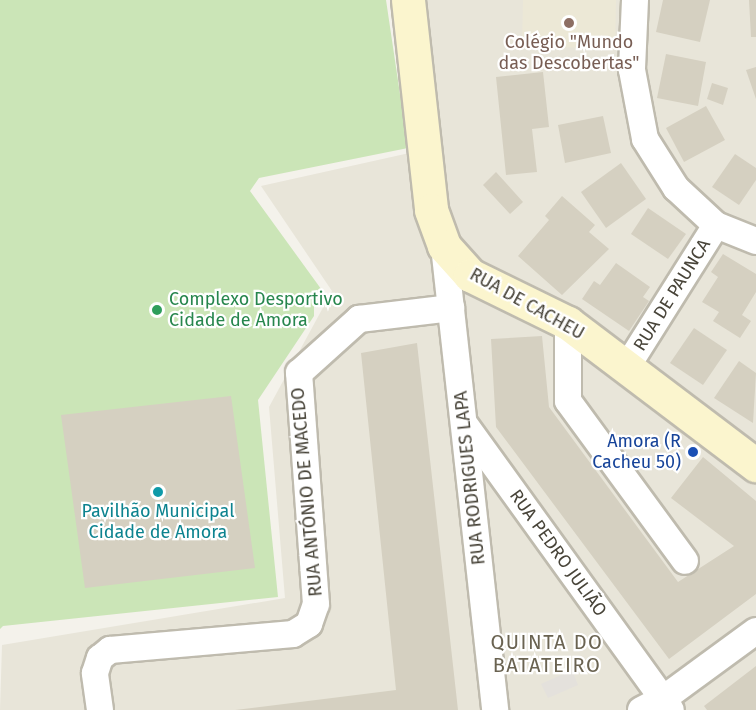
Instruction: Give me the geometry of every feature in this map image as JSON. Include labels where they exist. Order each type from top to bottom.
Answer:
[{"type":"main road","name":"RUA DE CACHEU","points":[[408,0],[431,210],[444,246],[470,275],[568,323],[628,365],[756,465]]},
{"type":"street","points":[[635,0],[632,70],[645,139],[676,188],[716,225],[756,241]]},
{"type":"street","name":"RUA DE PAUNCA","points":[[628,365],[716,225]]},
{"type":"street","name":"RUA RODRIGUES LAPA","points":[[444,246],[495,710]]},
{"type":"street","name":"RUA ANTÓNIO DE MACEDO","points":[[100,710],[95,673],[104,652],[116,648],[293,634],[309,624],[316,604],[299,373],[359,319],[451,308]]},
{"type":"street","points":[[568,323],[567,401],[684,561]]},
{"type":"street","name":"RUA PEDRO JULIÃO","points":[[465,424],[659,706]]},
{"type":"street","points":[[659,706],[756,631]]},
{"type":"shaded area","points":[[397,0],[756,0],[756,710],[0,710],[2,645],[285,598],[269,407],[332,291],[261,186],[414,152]]},
{"type":"shaded area","name":"Colégio \"Mundo das Descobertas\"","points":[[523,0],[616,0],[615,48],[522,47]]},
{"type":"shaded area","points":[[572,670],[578,685],[548,698],[541,684]]},
{"type":"green space","name":"Complexo Desportivo Cidade de Amora","points":[[0,0],[386,0],[408,148],[259,178],[250,191],[324,293],[314,304],[314,316],[258,400],[278,597],[3,626],[0,629]]},
{"type":"building","points":[[663,0],[710,0],[700,42],[656,32]]},
{"type":"building","points":[[749,0],[756,0],[756,37],[751,37]]},
{"type":"building","points":[[666,54],[706,62],[698,106],[657,98]]},
{"type":"building","points":[[756,67],[756,99],[746,70]]},
{"type":"building","points":[[543,72],[549,127],[532,129],[537,172],[506,175],[496,77]]},
{"type":"building","points":[[712,83],[728,88],[723,105],[707,99]]},
{"type":"building","points":[[706,106],[725,140],[684,162],[666,128]]},
{"type":"building","points":[[603,116],[611,153],[565,163],[558,125]]},
{"type":"building","points":[[735,154],[756,168],[756,180],[739,205],[712,187]]},
{"type":"building","points":[[621,163],[646,199],[606,228],[581,192]]},
{"type":"building","points":[[496,172],[523,202],[510,214],[483,185]]},
{"type":"building","points":[[562,196],[595,225],[589,232],[609,249],[562,295],[518,256],[549,220],[545,216]]},
{"type":"building","points":[[648,208],[686,234],[668,259],[631,234]]},
{"type":"building","points":[[723,254],[756,274],[756,292],[742,315],[751,321],[740,338],[713,321],[719,312],[702,302],[718,277],[711,272]]},
{"type":"building","points":[[616,263],[650,287],[643,297],[649,301],[629,331],[582,299],[594,281],[600,285]]},
{"type":"building","points":[[694,328],[727,350],[703,385],[670,363]]},
{"type":"building","points":[[542,336],[549,407],[678,582],[734,546],[671,498],[703,457],[756,501],[756,594],[669,659],[496,427],[491,339]]},
{"type":"building","points":[[417,343],[458,710],[235,710],[396,690],[361,353]]},
{"type":"building","points":[[739,361],[756,373],[753,423],[714,398]]},
{"type":"building","name":"Pavilhão Municipal Cidade de Amora","points":[[231,396],[255,568],[85,588],[61,415]]},
{"type":"building","points":[[756,666],[756,710],[707,710],[704,706]]},
{"type":"place","name":"Colégio \"Mundo das Descobertas\"","points":[[569,23]]},
{"type":"place","name":"Complexo Desportivo Cidade de Amora","points":[[157,310]]},
{"type":"place","name":"Amora (R Cacheu 50)","points":[[693,452]]},
{"type":"place","name":"Pavilhão Municipal Cidade de Amora","points":[[158,492]]},
{"type":"district","name":"QUINTA DO BATATEIRO","points":[[547,654]]}]
